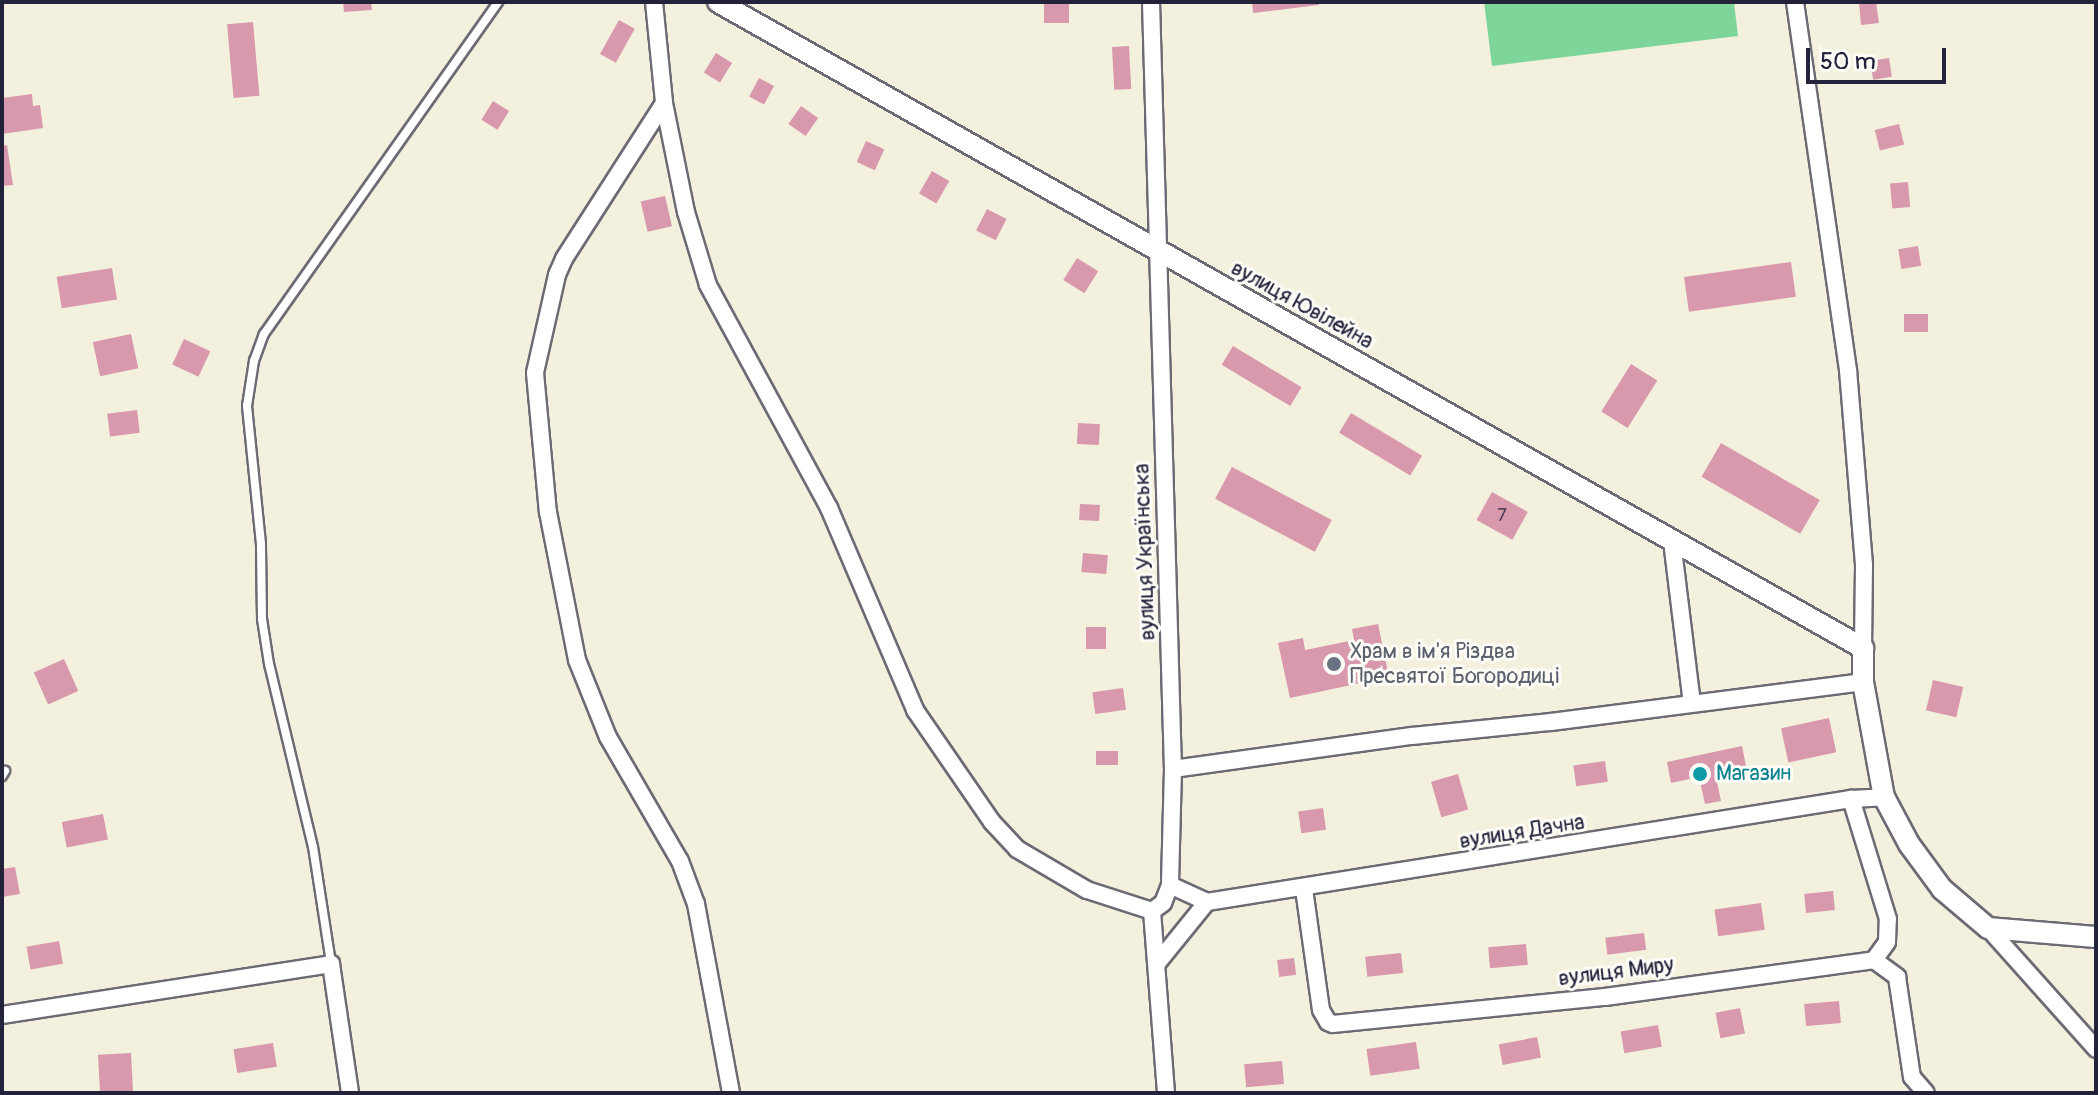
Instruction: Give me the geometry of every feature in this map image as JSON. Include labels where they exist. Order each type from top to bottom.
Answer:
[{"type":"street","points":[[654,2],[664,103],[686,212],[708,285],[829,508],[915,710],[992,822],[1017,849],[1087,890],[1152,911]]},
{"type":"street","name":"вулиця Ювілейна","points":[[718,2],[1863,648]]},
{"type":"street","name":"вулиця Українська","points":[[1151,2],[1173,769],[1170,885]]},
{"type":"street","points":[[1795,2],[1848,370],[1864,566],[1863,682],[1884,797],[1909,844],[1942,889],[1988,928],[2096,1049]]},
{"type":"street","points":[[664,103],[564,259],[557,275],[535,373],[548,512],[577,660],[608,737],[680,861],[696,904],[731,1093]]},
{"type":"street","points":[[1672,541],[1692,703]]},
{"type":"street","points":[[1173,769],[1412,736],[1863,682]]},
{"type":"street","name":"вулиця Дачна","points":[[1207,902],[1304,889],[1851,799],[1884,797]]},
{"type":"street","points":[[1851,799],[1888,919],[1887,942],[1874,960],[1897,977],[1912,1077],[1926,1093]]},
{"type":"street","points":[[1152,911],[1163,903],[1170,885],[1207,902],[1159,961]]},
{"type":"street","name":"вулиця Миру","points":[[1304,889],[1321,1010],[1333,1024],[1605,997],[1874,960]]},
{"type":"street","points":[[1152,911],[1159,961],[1166,1093]]},
{"type":"street","points":[[1988,928],[2096,937]]},
{"type":"street","points":[[2,1015],[331,964],[350,1093]]},
{"type":"lane","points":[[331,964],[313,847],[269,664],[262,619],[261,532],[247,406],[254,361],[264,334],[498,2]]},
{"type":"green space","points":[[1484,2],[1734,2],[1738,36],[1492,66]]},
{"type":"building","points":[[343,2],[371,2],[372,10],[344,12]]},
{"type":"building","points":[[1044,2],[1069,2],[1069,23],[1044,23]]},
{"type":"building","points":[[1252,2],[1318,2],[1319,5],[1253,13]]},
{"type":"building","points":[[1859,2],[1876,2],[1879,23],[1861,25]]},
{"type":"building","points":[[619,20],[635,29],[616,63],[600,54]]},
{"type":"building","points":[[253,22],[259,96],[234,98],[227,24]]},
{"type":"building","points":[[1129,46],[1131,89],[1114,90],[1112,47]]},
{"type":"building","points":[[716,53],[732,63],[720,83],[704,73]]},
{"type":"building","points":[[1889,58],[1892,77],[1873,80],[1870,61]]},
{"type":"building","points":[[759,78],[774,86],[764,105],[749,97]]},
{"type":"building","points":[[32,94],[33,106],[40,105],[43,128],[2,134],[2,98]]},
{"type":"building","points":[[493,101],[509,111],[497,130],[481,120]]},
{"type":"building","points":[[801,106],[818,118],[806,136],[788,124]]},
{"type":"building","points":[[1899,124],[1904,144],[1880,150],[1875,130]]},
{"type":"building","points":[[866,141],[884,149],[875,170],[857,162]]},
{"type":"building","points":[[7,145],[13,185],[2,186],[2,146]]},
{"type":"building","points":[[932,171],[949,181],[936,204],[919,194]]},
{"type":"building","points":[[1908,182],[1910,207],[1892,208],[1890,184]]},
{"type":"building","points":[[665,196],[672,226],[648,232],[641,202]]},
{"type":"building","points":[[987,209],[1007,219],[996,240],[976,230]]},
{"type":"building","points":[[1918,246],[1921,266],[1901,269],[1898,249]]},
{"type":"building","points":[[1077,258],[1098,271],[1084,293],[1063,280]]},
{"type":"building","points":[[1791,262],[1796,297],[1689,312],[1684,277]]},
{"type":"building","points":[[112,268],[117,300],[62,308],[57,277]]},
{"type":"building","points":[[1904,314],[1928,314],[1928,332],[1904,332]]},
{"type":"building","points":[[131,334],[138,368],[100,376],[93,342]]},
{"type":"building","points":[[184,339],[210,351],[198,377],[172,364]]},
{"type":"building","points":[[1233,346],[1302,387],[1290,406],[1222,365]]},
{"type":"building","points":[[1631,364],[1657,380],[1628,428],[1601,411]]},
{"type":"building","points":[[137,410],[140,433],[110,436],[107,414]]},
{"type":"building","points":[[1351,413],[1422,456],[1410,475],[1339,433]]},
{"type":"building","points":[[1078,423],[1100,424],[1099,445],[1077,444]]},
{"type":"building","points":[[1721,443],[1820,500],[1800,534],[1702,477]]},
{"type":"building","points":[[1232,467],[1332,520],[1315,552],[1215,499]]},
{"type":"building","points":[[1492,492],[1528,512],[1512,540],[1476,520]]},
{"type":"building","points":[[1080,504],[1100,505],[1099,521],[1079,520]]},
{"type":"building","points":[[1083,553],[1108,555],[1106,574],[1081,572]]},
{"type":"building","name":"Храм в ім'я Різдва Пресвятої Богородиці","points":[[1378,624],[1389,677],[1290,698],[1278,643],[1303,638],[1305,650],[1354,640],[1352,629]]},
{"type":"building","points":[[1086,627],[1106,627],[1106,649],[1086,649]]},
{"type":"building","points":[[64,659],[78,691],[48,704],[34,672]]},
{"type":"building","points":[[1933,680],[1963,687],[1956,717],[1926,710]]},
{"type":"building","points":[[1123,688],[1126,710],[1095,714],[1092,692]]},
{"type":"building","points":[[1829,718],[1836,752],[1788,762],[1781,728]]},
{"type":"building","name":"Магазин","points":[[1742,746],[1747,771],[1716,777],[1721,801],[1705,804],[1699,777],[1671,783],[1667,762]]},
{"type":"building","points":[[1096,751],[1118,751],[1118,765],[1096,765]]},
{"type":"building","points":[[1605,761],[1608,782],[1576,786],[1573,765]]},
{"type":"building","points":[[1458,774],[1468,810],[1441,817],[1431,782]]},
{"type":"building","points":[[1323,808],[1326,830],[1301,833],[1298,811]]},
{"type":"building","points":[[103,814],[108,840],[67,848],[62,822]]},
{"type":"building","points":[[15,867],[20,894],[2,897],[2,869]]},
{"type":"building","points":[[1833,891],[1835,910],[1806,913],[1804,894]]},
{"type":"building","points":[[1761,903],[1765,930],[1718,936],[1714,910]]},
{"type":"building","points":[[1644,933],[1646,950],[1607,955],[1605,938]]},
{"type":"building","points":[[59,941],[63,964],[30,969],[27,947]]},
{"type":"building","points":[[1526,944],[1528,965],[1490,968],[1488,947]]},
{"type":"building","points":[[1401,953],[1403,973],[1367,977],[1365,957]]},
{"type":"building","points":[[1294,958],[1296,975],[1279,977],[1277,960]]},
{"type":"building","points":[[1839,1001],[1841,1023],[1806,1026],[1804,1004]]},
{"type":"building","points":[[1740,1008],[1745,1034],[1720,1038],[1715,1013]]},
{"type":"building","points":[[1658,1025],[1662,1047],[1624,1053],[1621,1032]]},
{"type":"building","points":[[1537,1037],[1541,1058],[1503,1065],[1499,1044]]},
{"type":"building","points":[[1416,1042],[1420,1069],[1370,1076],[1366,1049]]},
{"type":"building","points":[[273,1043],[277,1067],[237,1073],[233,1049]]},
{"type":"building","points":[[131,1053],[133,1093],[100,1093],[98,1055]]},
{"type":"building","points":[[1282,1061],[1284,1084],[1246,1087],[1244,1064]]},
{"type":"place","name":"Храм в ім'я Різдва Пресвятої Богородиці","points":[[1334,664]]},
{"type":"place","name":"Магазин","points":[[1700,774]]}]
